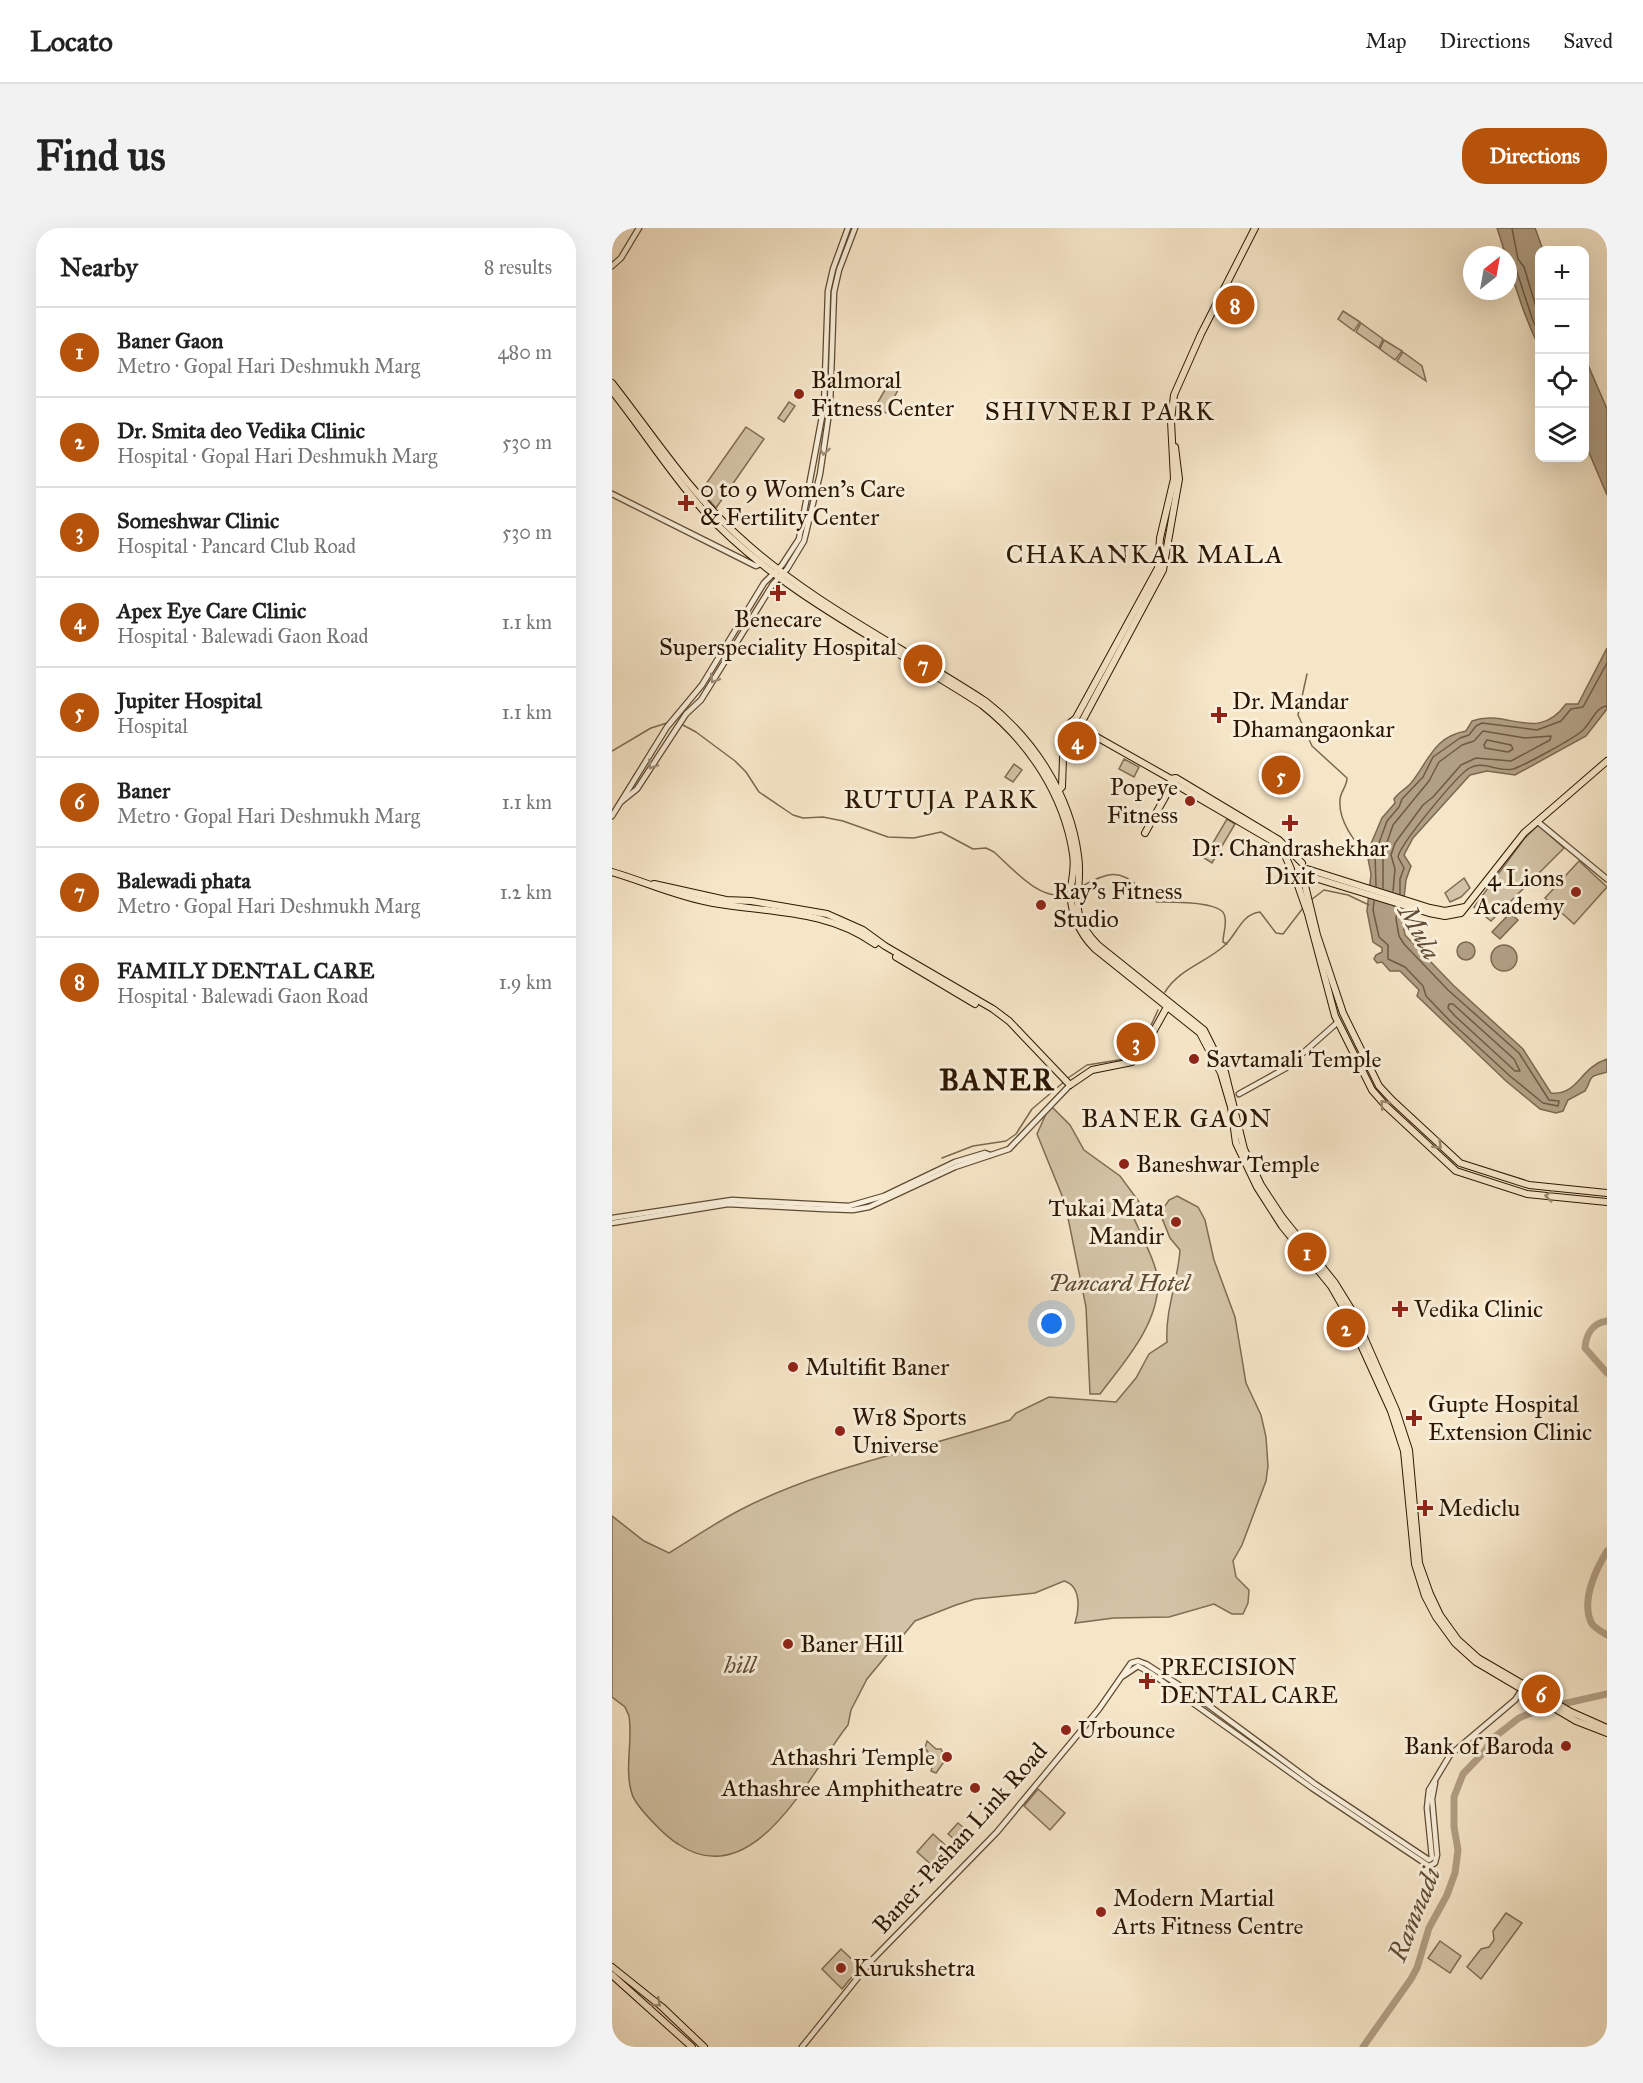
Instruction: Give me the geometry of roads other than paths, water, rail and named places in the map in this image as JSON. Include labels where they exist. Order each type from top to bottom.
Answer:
[{"type":"main road","points":[[1057,792],[1063,782],[1066,744],[1163,570],[1179,479],[1174,428],[1177,398],[1205,333],[1256,228]]},
{"type":"main road","points":[[612,383],[702,500],[778,573]]},
{"type":"main road","points":[[612,391],[692,497],[759,561],[870,633],[991,705],[1052,781],[1079,857],[1073,897],[1075,919],[1089,943],[1200,1033],[1232,1097],[1236,1143],[1257,1187],[1282,1226],[1341,1301],[1391,1411],[1406,1458],[1413,1557],[1427,1602],[1449,1636],[1467,1656],[1547,1700]]},
{"type":"main road","points":[[750,564],[759,561]]},
{"type":"main road","points":[[1076,724],[1279,840],[1304,871],[1304,898]]},
{"type":"main road","points":[[1292,869],[1294,864],[1318,876],[1430,911],[1451,915],[1461,913],[1517,840],[1607,761]]},
{"type":"main road","points":[[1145,833],[1173,780]]},
{"type":"main road","points":[[1173,780],[1276,843],[1284,853],[1310,913],[1338,1022],[1372,1090],[1439,1158],[1456,1171],[1527,1194],[1607,1202]]},
{"type":"main road","points":[[1295,877],[1304,871]]},
{"type":"main road","points":[[612,872],[727,903],[779,905],[827,914],[848,922],[1009,1021],[1069,1084],[1092,1070],[1132,1062],[1142,1052],[1167,1007]]},
{"type":"main road","points":[[1073,897],[1080,917],[1096,944],[1159,995],[1200,1024],[1216,1052],[1232,1097],[1244,1149],[1261,1185],[1282,1217],[1345,1299],[1396,1410],[1411,1458],[1419,1563],[1435,1606],[1453,1633],[1471,1652],[1568,1714],[1607,1733]]},
{"type":"main road","points":[[1314,934],[1344,1017],[1385,1093],[1460,1163],[1529,1185],[1607,1193]]},
{"type":"main road","points":[[1456,1171],[1460,1163]]},
{"type":"main road","points":[[1568,1714],[1607,1728]]},
{"type":"main road","points":[[612,1967],[662,2007],[704,2047]]},
{"type":"main road","points":[[612,1975],[692,2047]]},
{"type":"street","points":[[612,267],[621,258],[639,228]]},
{"type":"street","points":[[622,801],[637,789],[685,716],[701,700],[801,533],[824,406],[833,268],[848,228]]},
{"type":"street","points":[[830,302],[855,228]]},
{"type":"street","points":[[612,494],[750,564]]},
{"type":"street","points":[[612,816],[668,726],[702,685],[764,584],[778,573]]},
{"type":"street","points":[[1538,822],[1607,879]]},
{"type":"street","points":[[1232,1097],[1286,1068],[1344,1017]]},
{"type":"street","points":[[612,1223],[729,1204],[824,1209],[863,1208],[1009,1149],[1069,1084]]},
{"type":"street","points":[[612,1218],[732,1200],[849,1206],[893,1192],[955,1162],[985,1153],[990,1155]]},
{"type":"street","name":"Baner-Pashan Link Road","points":[[802,2047],[872,1960],[997,1832],[1123,1677],[1142,1666],[1196,1696],[1315,1784],[1429,1860],[1432,1858],[1427,1799],[1429,1790],[1450,1755],[1515,1700],[1523,1688]]},
{"type":"water","points":[[1497,228],[1535,228],[1542,246],[1535,246],[1535,338],[1517,290],[1517,246],[1503,246]]},
{"type":"water","points":[[1589,367],[1607,409],[1607,495],[1589,452]]},
{"type":"water","points":[[1607,648],[1607,709],[1586,736],[1515,775],[1487,771],[1470,775],[1413,838],[1404,855],[1411,866],[1406,880],[1402,917],[1405,935],[1453,985],[1523,1049],[1551,1093],[1567,1090],[1590,1069],[1607,1059],[1607,1072],[1593,1077],[1585,1091],[1568,1100],[1563,1111],[1556,1113],[1540,1109],[1506,1081],[1417,996],[1419,990],[1400,971],[1390,971],[1382,962],[1377,963],[1374,959],[1382,952],[1382,948],[1373,942],[1367,911],[1371,874],[1367,853],[1382,818],[1395,803],[1394,799],[1411,783],[1439,744],[1455,734],[1466,731],[1472,721],[1497,718],[1533,724],[1544,722],[1555,716],[1566,704],[1578,704]]},
{"type":"water","points":[[1510,913],[1518,920],[1500,939],[1492,932]]},
{"type":"water","points":[[1462,942],[1470,942],[1475,947],[1473,958],[1462,960],[1457,955],[1457,947]]},
{"type":"water","points":[[1504,945],[1513,949],[1517,958],[1513,967],[1504,971],[1495,967],[1491,958],[1495,949]]},
{"type":"waterway","points":[[1307,674],[1298,715],[1312,746],[1347,778],[1340,797],[1342,816],[1349,832],[1369,859]]},
{"type":"waterway","points":[[612,751],[651,728],[667,723]]},
{"type":"waterway","points":[[681,724],[696,732],[735,761],[746,772],[759,792],[793,815],[843,821],[888,837],[914,838],[941,832],[973,849],[986,848],[994,852],[1037,889],[1057,895],[1067,893]]},
{"type":"waterway","points":[[1080,887],[1103,876],[1124,876],[1157,902],[1194,903],[1213,907],[1224,914],[1223,942],[1227,944]]},
{"type":"waterway","points":[[1311,900],[1324,890],[1348,895],[1369,905]]},
{"type":"waterway","points":[[1165,992],[1177,978],[1224,946],[1248,917],[1260,912],[1276,933],[1283,934],[1303,908]]},
{"type":"waterway","points":[[1068,1078],[1087,1065],[1131,1058],[1147,1034],[1158,1010]]},
{"type":"waterway","points":[[942,1158],[973,1146],[1006,1141],[1016,1134],[1032,1109],[1065,1081]]},
{"type":"waterway","name":"Ramnadi","points":[[1607,1321],[1591,1330],[1585,1348],[1607,1373]]},
{"type":"waterway","name":"Ramnadi","points":[[1607,1551],[1594,1576],[1588,1606],[1592,1624],[1607,1635]]},
{"type":"waterway","name":"Ramnadi","points":[[1363,2047],[1411,1979],[1417,1968],[1429,1928],[1447,1895],[1455,1873],[1458,1850],[1454,1827],[1454,1797],[1463,1774],[1484,1752],[1492,1739],[1519,1718],[1540,1709],[1607,1694]]},
{"type":"place","name":"FAMILY DENTAL CARE","points":[[1235,305]]},
{"type":"place","name":"Balmoral Fitness Center","points":[[799,394]]},
{"type":"place","name":"0 to 9 Women’s Care & Fertility Center","points":[[686,503]]},
{"type":"place","name":"Benecare Superspeciality Hospital","points":[[778,593]]},
{"type":"place","name":"Balewadi phata","points":[[923,664]]},
{"type":"place","name":"Dr. Mandar Dhamangaonkar","points":[[1219,715]]},
{"type":"place","name":"Apex Eye Care Clinic","points":[[1077,741]]},
{"type":"place","name":"Jupiter Hospital","points":[[1281,775]]},
{"type":"place","name":"Popeye Fitness","points":[[1190,801]]},
{"type":"place","name":"Dr. Chandrashekhar Dixit","points":[[1290,823]]},
{"type":"place","name":"4 Lions Academy","points":[[1576,892]]},
{"type":"place","name":"Ray's Fitness Studio","points":[[1041,905]]},
{"type":"place","name":"Someshwar Clinic","points":[[1136,1042]]},
{"type":"place","name":"Savtamali Temple","points":[[1194,1059]]},
{"type":"place","name":"Baneshwar Temple","points":[[1124,1164]]},
{"type":"place","name":"Tukai Mata Mandir","points":[[1176,1222]]},
{"type":"place","name":"Baner Gaon","points":[[1307,1252]]},
{"type":"place","name":"Vedika Clinic","points":[[1400,1309]]},
{"type":"place","name":"Dr. Smita deo Vedika Clinic","points":[[1346,1328]]},
{"type":"place","name":"Multifit Baner","points":[[793,1367]]},
{"type":"place","name":"Gupte Hospital Extension Clinic","points":[[1414,1418]]},
{"type":"place","name":"W18 Sports Universe","points":[[840,1431]]},
{"type":"place","name":"Mediclu","points":[[1425,1508]]},
{"type":"place","name":"Baner Hill","points":[[788,1644]]},
{"type":"place","name":"PRECISION DENTAL CARE","points":[[1147,1681]]},
{"type":"place","name":"Baner","points":[[1541,1694]]},
{"type":"place","name":"Urbounce","points":[[1066,1730]]},
{"type":"place","name":"Bank of Baroda","points":[[1566,1746]]},
{"type":"place","name":"Athashri Temple","points":[[947,1757]]},
{"type":"place","name":"Athashree Amphitheatre","points":[[975,1788]]},
{"type":"place","name":"Modern Martial Arts Fitness Centre","points":[[1101,1912]]},
{"type":"place","name":"Kurukshetra","points":[[841,1968]]},
{"type":"district","name":"SHIVNERI PARK","points":[[1100,411]]},
{"type":"district","name":"CHAKANKAR MALA","points":[[1145,554]]},
{"type":"district","name":"RUTUJA PARK","points":[[941,799]]},
{"type":"district","name":"BANER","points":[[997,1080]]},
{"type":"district","name":"BANER GAON","points":[[1177,1118]]},
{"type":"water label","name":"Mula","points":[[1420,932]]},
{"type":"park label","name":"Pancard Hotel","points":[[1119,1283]]},
{"type":"park label","name":"hill","points":[[740,1665]]}]
